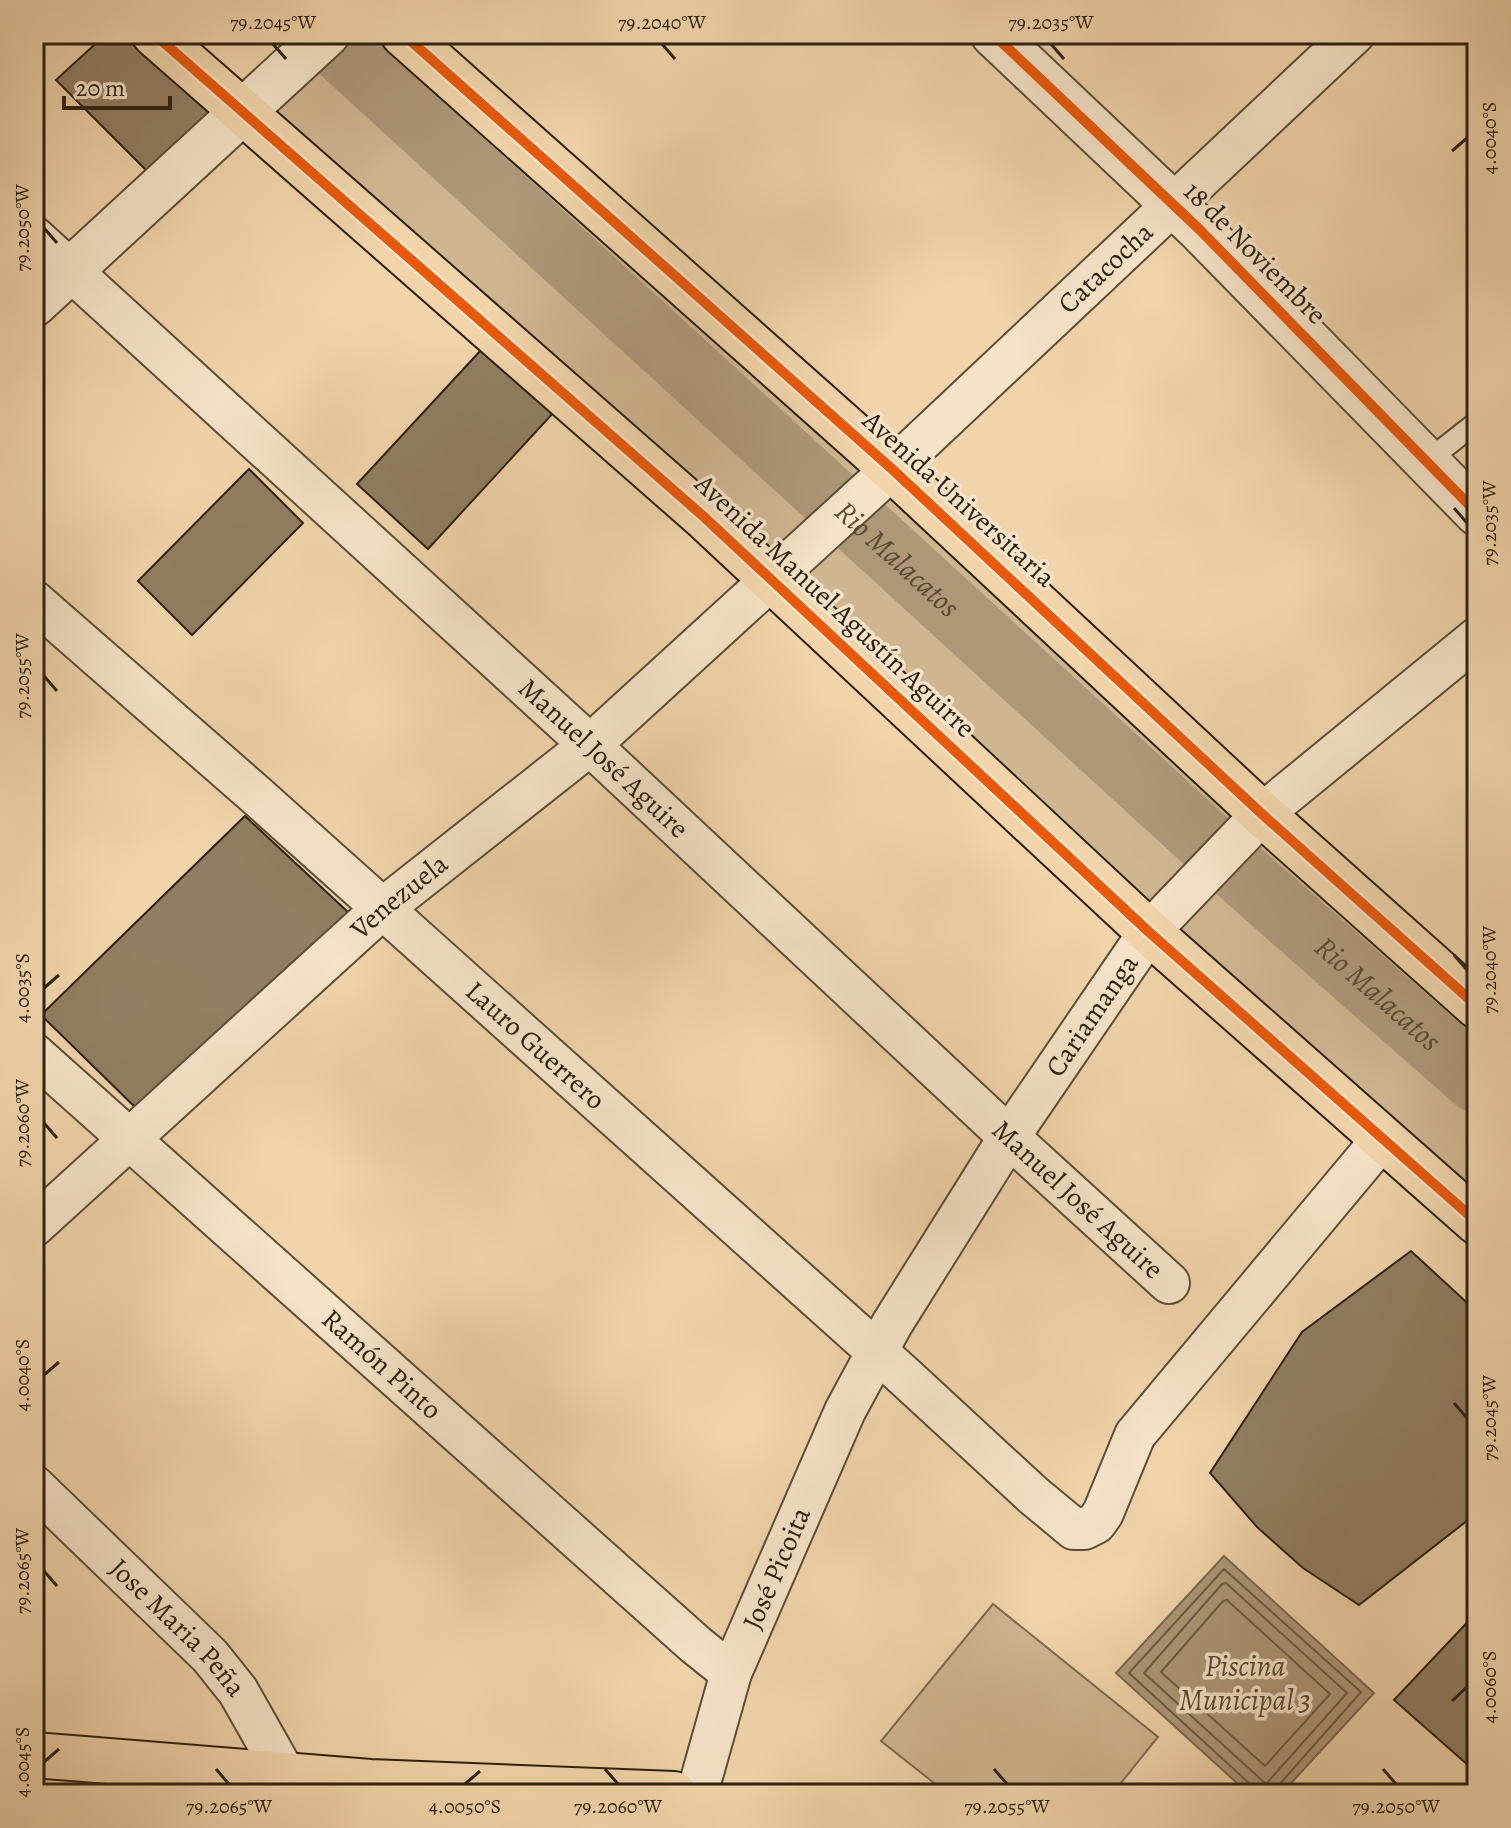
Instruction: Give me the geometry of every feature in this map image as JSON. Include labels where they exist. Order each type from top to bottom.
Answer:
[{"type":"main road","name":"Avenida Manuel Agustín Aguirre","points":[[154,34],[256,99],[782,569],[1383,1138],[1477,1222]]},
{"type":"main road","name":"Avenida Universitaria","points":[[403,34],[878,482],[1251,826],[1477,1006]]},
{"type":"main road","points":[[34,1755],[287,1785],[370,1782],[674,1794]]},
{"type":"street","points":[[34,304],[327,34]]},
{"type":"street","name":"18 de Noviembre","points":[[993,34],[1172,203],[1477,513]]},
{"type":"street","name":"Catacocha","points":[[782,569],[1354,34]]},
{"type":"street","name":"Manuel José Aguire","points":[[34,237],[590,745],[1169,1283]]},
{"type":"street","name":"Venezuela","points":[[34,1226],[382,909],[590,745],[782,569]]},
{"type":"street","name":"Lauro Guerrero","points":[[34,601],[256,795],[1074,1529],[1084,1529],[1096,1523],[1135,1435],[1383,1138]]},
{"type":"street","name":"Cariamanga","points":[[879,1353],[892,1324],[1009,1137],[1158,922],[1251,826],[1477,638]]},
{"type":"street","name":"Ramón Pinto","points":[[34,1054],[731,1673]]},
{"type":"street","name":"José Picoita","points":[[697,1794],[731,1673],[845,1411],[879,1353]]},
{"type":"street","name":"Jose Maria Peña","points":[[34,1486],[210,1656],[238,1691],[287,1785]]},
{"type":"lane","points":[[1426,462],[1477,422]]},
{"type":"shaded area","points":[[327,34],[403,34],[1477,1006],[1477,1222],[241,113]]},
{"type":"shaded area","points":[[993,1604],[1158,1737],[1112,1794],[948,1794],[881,1741]]},
{"type":"water","name":"Piscina Municipal 3","points":[[1224,1556],[1374,1693],[1281,1794],[1249,1794],[1116,1673]]},
{"type":"building","points":[[106,34],[130,34],[211,113],[149,173],[56,80]]},
{"type":"building","points":[[495,335],[566,399],[428,549],[357,484]]},
{"type":"building","points":[[249,469],[303,523],[192,635],[138,581]]},
{"type":"building","points":[[245,816],[349,913],[137,1109],[41,1015]]},
{"type":"building","points":[[1411,1251],[1477,1312],[1477,1513],[1359,1605],[1303,1568],[1257,1527],[1210,1473],[1302,1332]]},
{"type":"building","points":[[1477,1612],[1477,1773],[1394,1700]]},
{"type":"waterway","name":"Rio Malacatos","points":[[323,34],[1243,875],[1477,1081]]},
{"type":"cycle path","points":[[154,34],[703,516],[1149,932],[1477,1222]]},
{"type":"cycle path","points":[[403,34],[892,469],[1262,814],[1477,1006]]},
{"type":"cycle path","points":[[993,34],[1199,229],[1477,513]]}]
